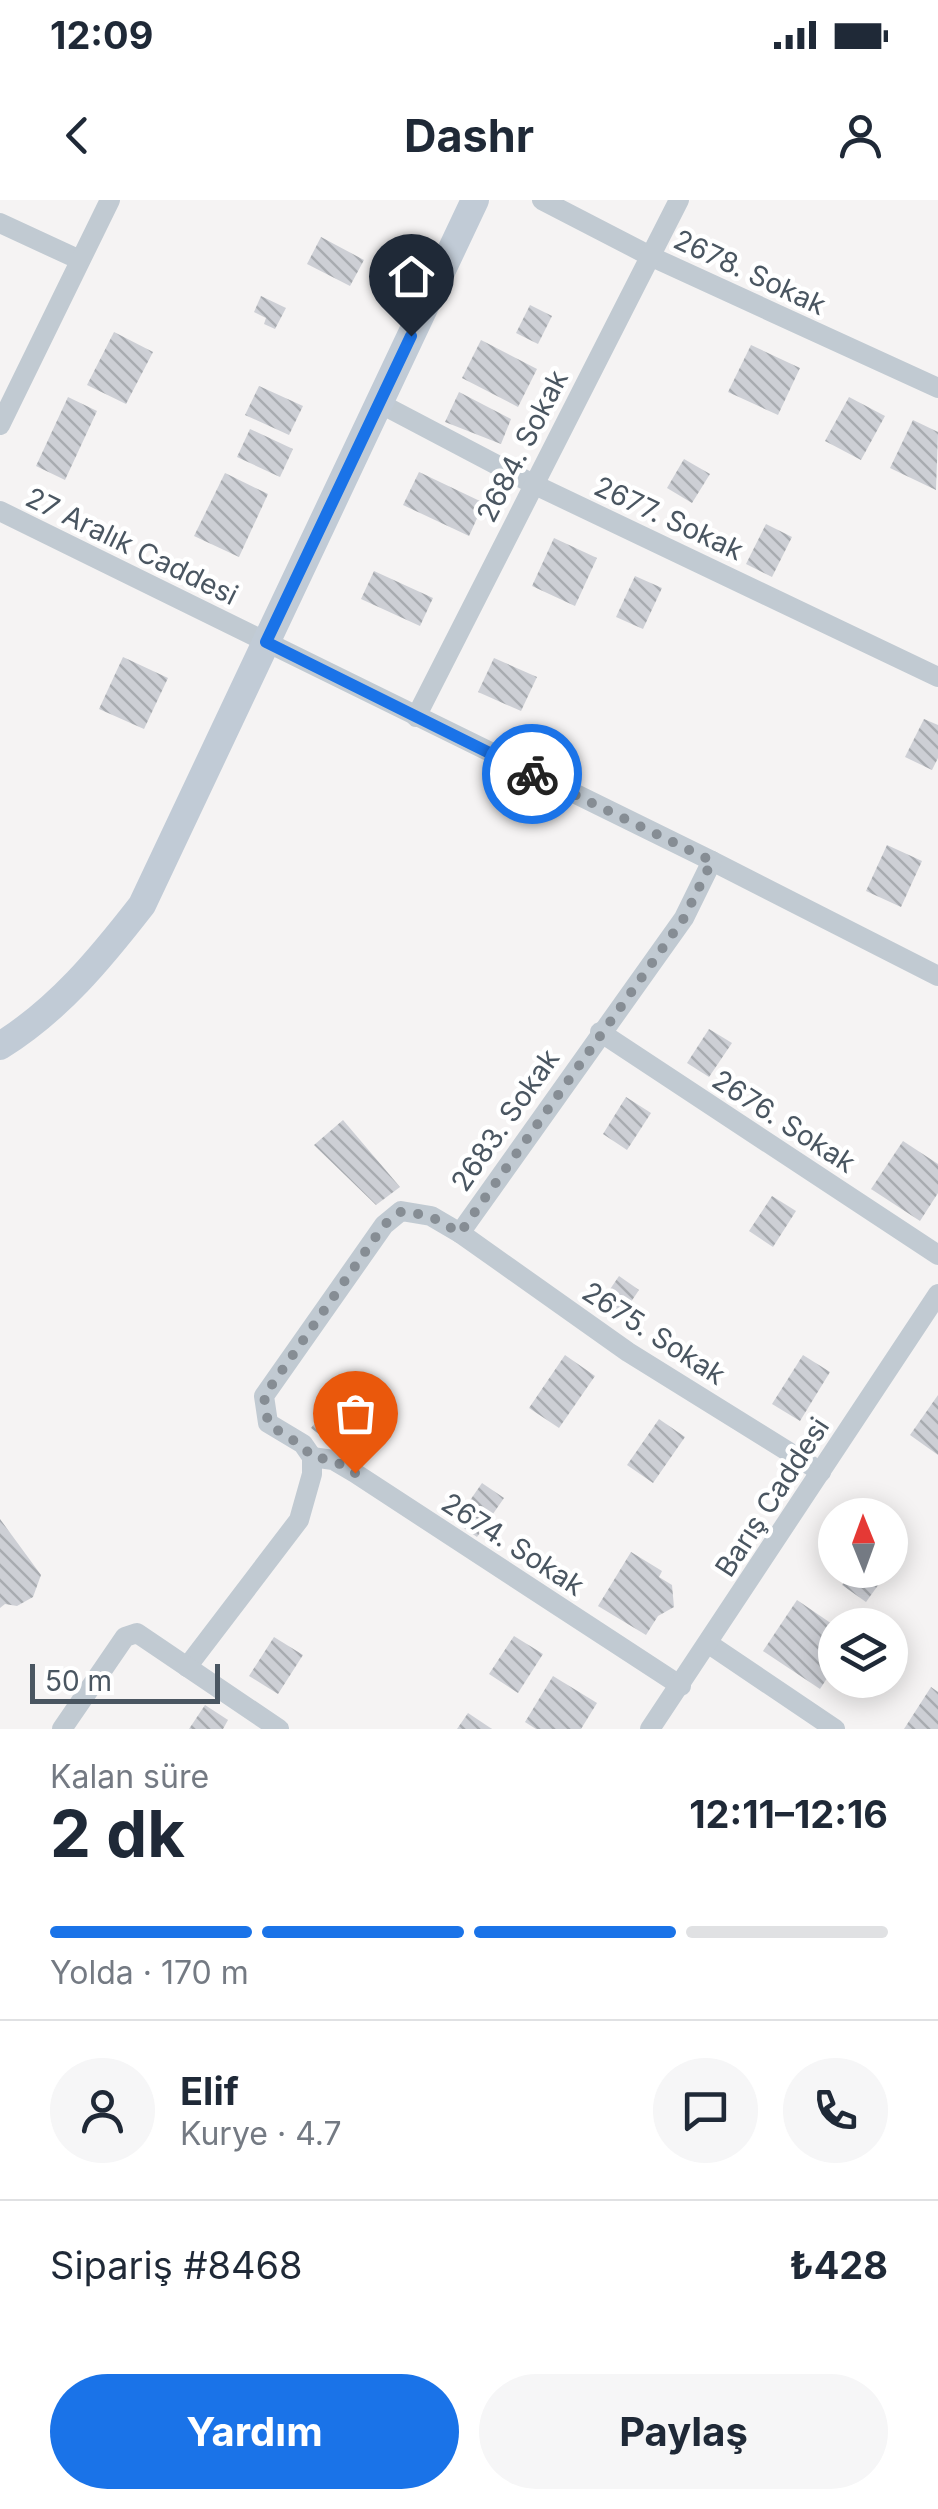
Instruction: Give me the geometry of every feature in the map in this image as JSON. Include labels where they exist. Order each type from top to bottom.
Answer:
[{"type":"street","points":[[0,424],[110,200]]},
{"type":"street","points":[[0,1046],[31,1027],[92,970],[142,905],[475,200]]},
{"type":"street","name":"2678. Sokak","points":[[542,200],[652,257],[938,388]]},
{"type":"street","name":"2684. Sokak","points":[[416,717],[679,200]]},
{"type":"street","points":[[0,223],[80,260]]},
{"type":"street","name":"2677. Sokak","points":[[379,404],[533,484],[938,677]]},
{"type":"street","name":"27 Aralık Caddesi","points":[[0,511],[938,976]]},
{"type":"street","name":"2683. Sokak","points":[[312,1457],[302,1444],[268,1423],[264,1396],[384,1225],[402,1211],[430,1216],[460,1233],[684,918],[712,861]]},
{"type":"street","name":"2676. Sokak","points":[[600,1032],[938,1255]]},
{"type":"street","name":"2675. Sokak","points":[[460,1233],[628,1352],[821,1472]]},
{"type":"street","name":"Barış Caddesi","points":[[650,1729],[938,1294]]},
{"type":"street","points":[[187,1667],[299,1520],[312,1474],[312,1457]]},
{"type":"street","name":"2674. Sokak","points":[[312,1457],[333,1460],[355,1473],[681,1686]]},
{"type":"street","points":[[62,1729],[125,1637],[137,1633],[279,1729]]},
{"type":"street","points":[[708,1644],[835,1729]]},
{"type":"building","points":[[321,237],[364,260],[350,286],[307,264]]},
{"type":"building","points":[[261,296],[286,308],[275,329],[264,324],[266,318],[254,312]]},
{"type":"building","points":[[530,305],[552,316],[538,344],[516,333]]},
{"type":"building","points":[[114,332],[153,352],[126,404],[87,385]]},
{"type":"building","points":[[481,340],[537,369],[518,407],[462,378]]},
{"type":"building","points":[[751,345],[800,368],[778,415],[728,392]]},
{"type":"building","points":[[259,386],[303,406],[289,435],[245,415]]},
{"type":"building","points":[[459,392],[511,419],[501,444],[445,422]]},
{"type":"building","points":[[68,397],[97,411],[65,480],[36,466]]},
{"type":"building","points":[[849,397],[885,416],[861,460],[825,441]]},
{"type":"building","points":[[913,420],[938,432],[936,490],[890,468]]},
{"type":"building","points":[[250,429],[293,449],[280,477],[237,457]]},
{"type":"building","points":[[684,459],[710,474],[692,503],[667,488]]},
{"type":"building","points":[[419,472],[484,503],[469,536],[403,505]]},
{"type":"building","points":[[225,473],[268,494],[239,557],[194,536]]},
{"type":"building","points":[[766,524],[792,537],[772,577],[746,564]]},
{"type":"building","points":[[554,538],[597,558],[575,606],[532,586]]},
{"type":"building","points":[[374,571],[433,598],[420,626],[361,599]]},
{"type":"building","points":[[635,576],[662,588],[643,629],[616,617]]},
{"type":"building","points":[[123,657],[168,678],[144,729],[99,709]]},
{"type":"building","points":[[494,658],[537,677],[521,711],[478,692]]},
{"type":"building","points":[[924,719],[938,725],[938,758],[932,770],[905,757]]},
{"type":"building","points":[[887,845],[922,861],[901,907],[866,891]]},
{"type":"building","points":[[709,1029],[732,1043],[709,1077],[687,1063]]},
{"type":"building","points":[[626,1097],[651,1113],[627,1150],[603,1134]]},
{"type":"building","points":[[343,1120],[400,1187],[376,1205],[314,1145]]},
{"type":"building","points":[[903,1141],[938,1164],[938,1193],[920,1221],[871,1189]]},
{"type":"building","points":[[772,1196],[796,1211],[773,1247],[749,1231]]},
{"type":"building","points":[[619,1276],[639,1290],[620,1318],[600,1304]]},
{"type":"building","points":[[565,1355],[595,1376],[559,1428],[529,1408]]},
{"type":"building","points":[[803,1355],[830,1372],[800,1421],[772,1404]]},
{"type":"building","points":[[339,1394],[361,1413],[334,1446],[311,1428]]},
{"type":"building","points":[[938,1395],[938,1455],[910,1435]]},
{"type":"building","points":[[659,1419],[685,1437],[653,1483],[627,1465]]},
{"type":"building","points":[[482,1483],[504,1498],[477,1537],[455,1522]]},
{"type":"building","points":[[0,1519],[41,1575],[33,1597],[17,1606],[5,1604],[0,1608]]},
{"type":"building","points":[[631,1552],[662,1571],[659,1577],[672,1585],[674,1607],[658,1616],[646,1635],[598,1606]]},
{"type":"building","points":[[846,1588],[876,1588],[866,1602]]},
{"type":"building","points":[[797,1600],[818,1614],[818,1688],[763,1651]]},
{"type":"building","points":[[514,1636],[543,1654],[518,1693],[489,1674]]},
{"type":"building","points":[[274,1637],[303,1655],[278,1694],[249,1676]]},
{"type":"building","points":[[553,1676],[597,1703],[581,1729],[536,1729],[525,1722]]},
{"type":"building","points":[[931,1687],[938,1692],[938,1729],[904,1729]]},
{"type":"building","points":[[205,1705],[228,1720],[223,1729],[189,1729]]},
{"type":"building","points":[[468,1713],[492,1729],[457,1729]]},
{"type":"way so far","points":[[355,1473],[333,1460],[312,1457],[302,1444],[268,1423],[264,1396],[384,1225],[402,1211],[430,1216],[460,1233],[684,918],[712,861],[532,774]]},
{"type":"route","points":[[411,336],[266,642],[532,774]]}]
